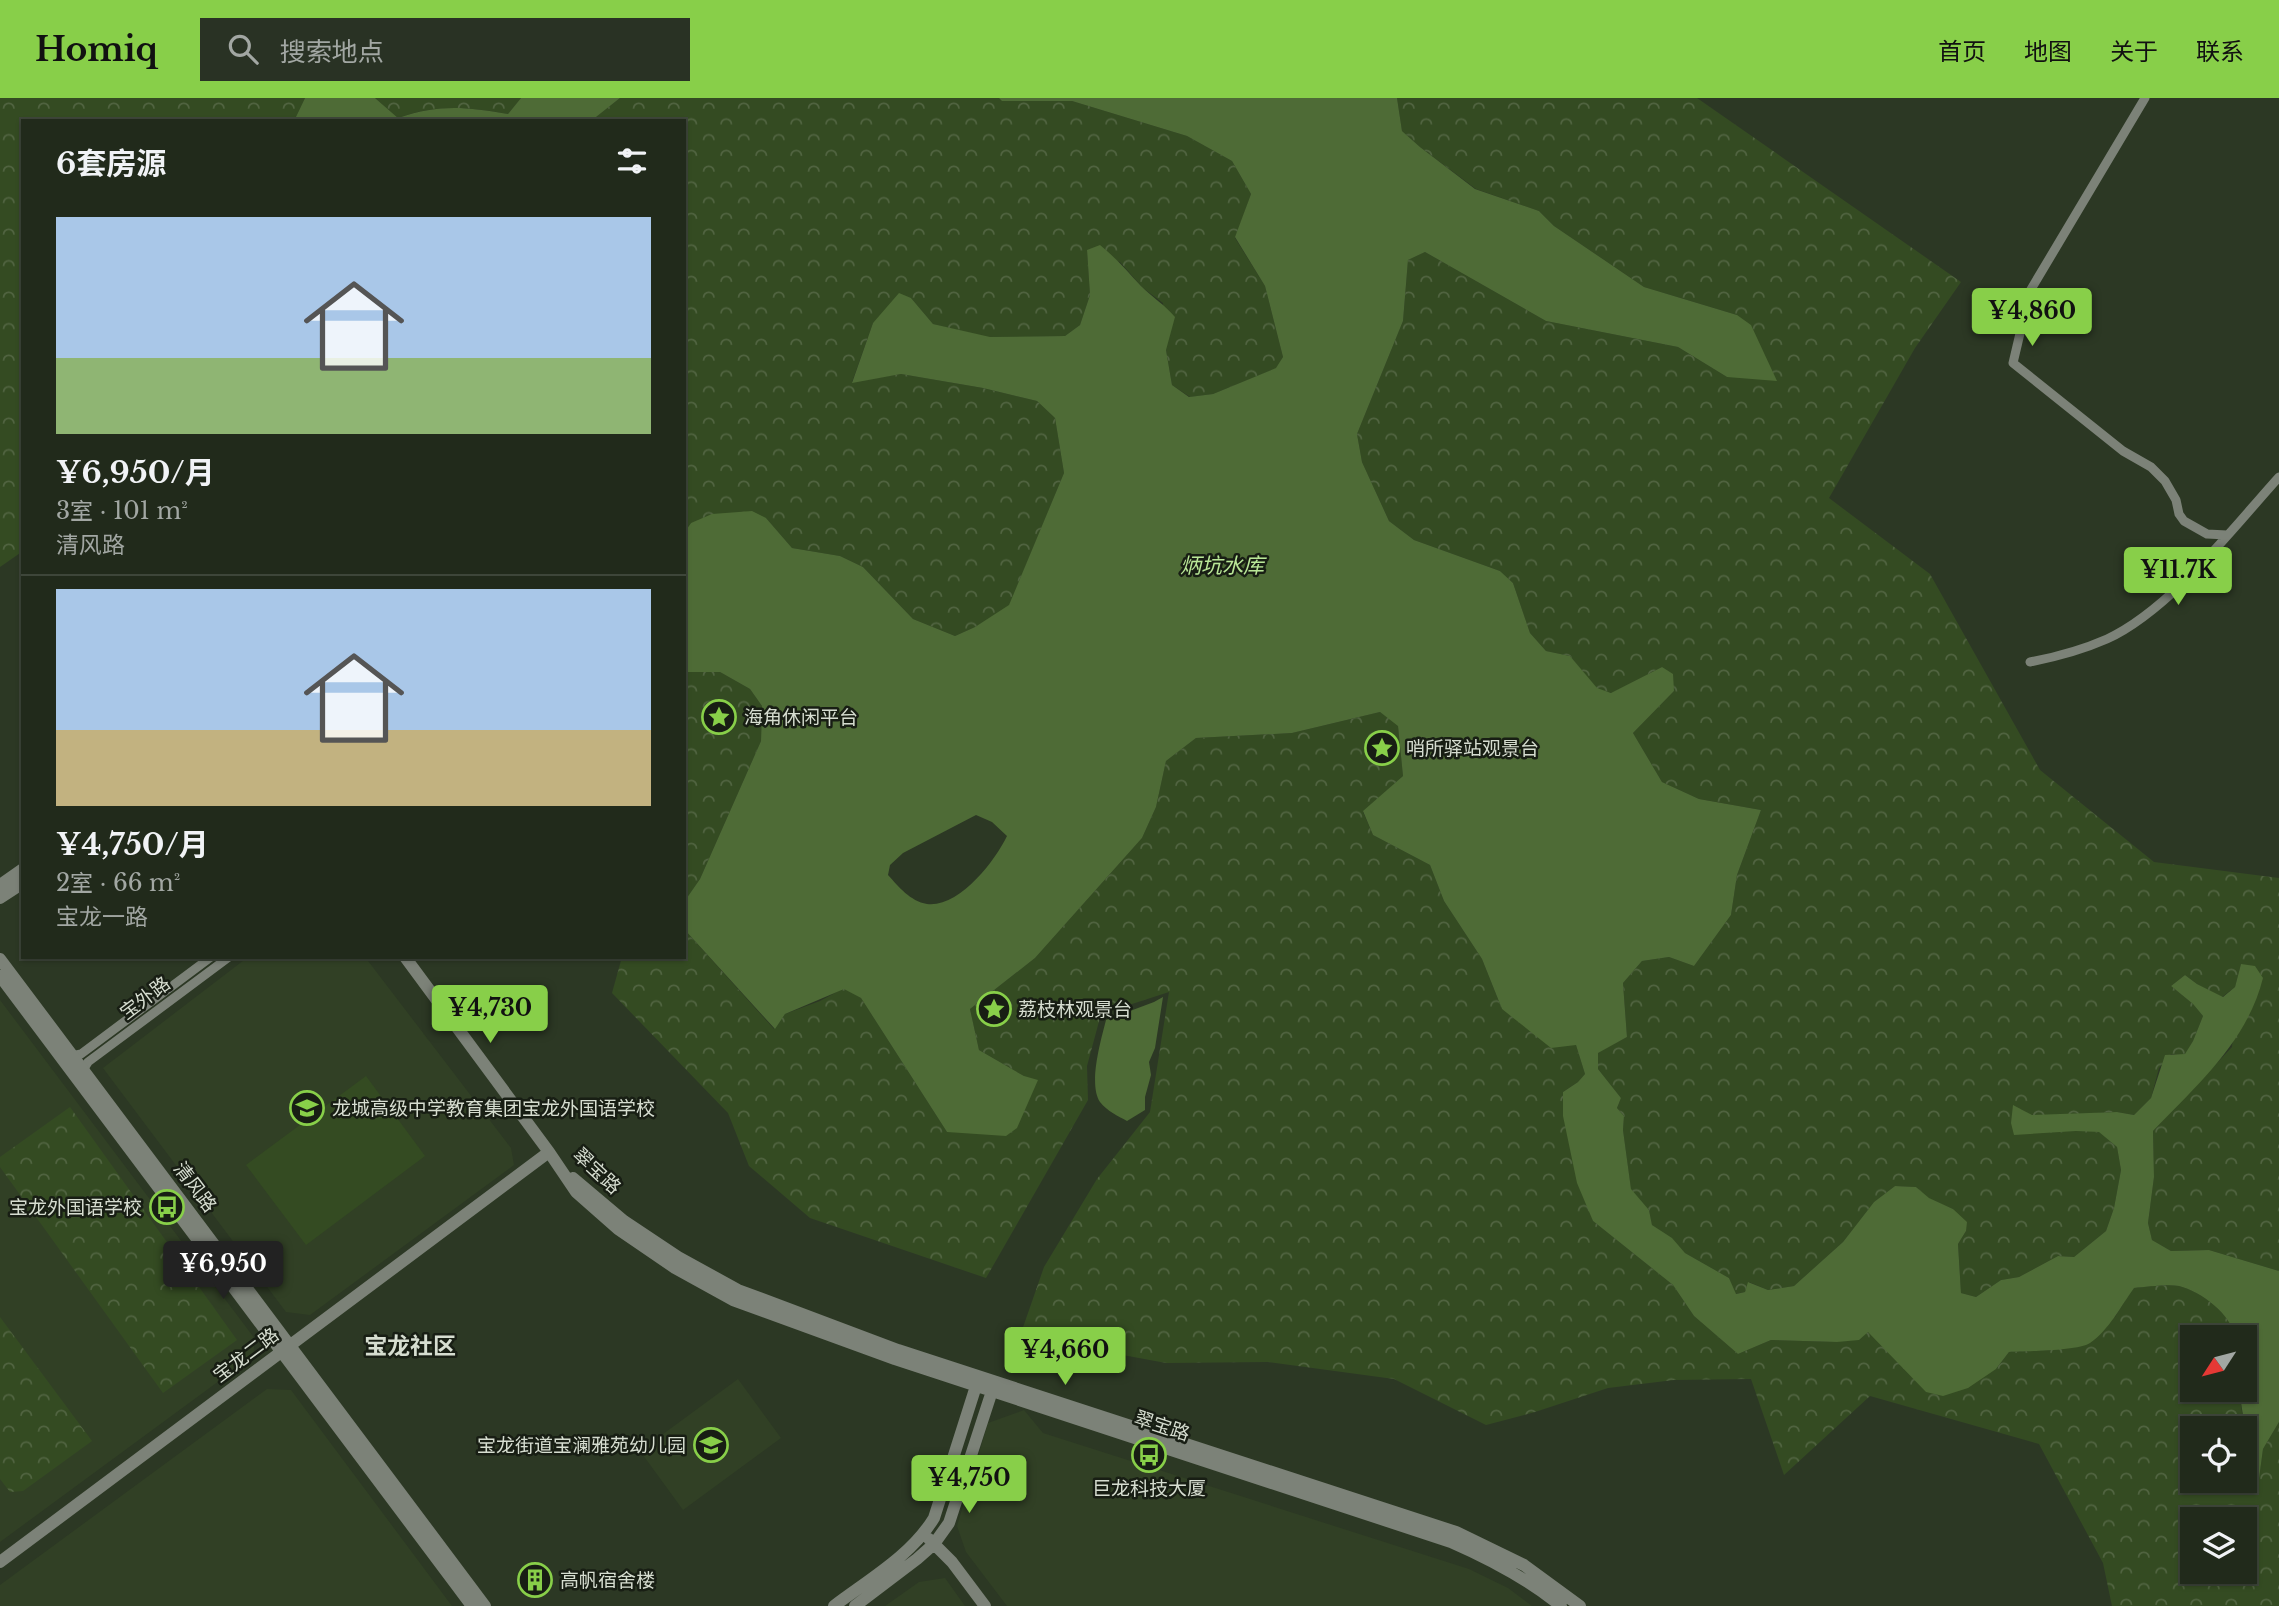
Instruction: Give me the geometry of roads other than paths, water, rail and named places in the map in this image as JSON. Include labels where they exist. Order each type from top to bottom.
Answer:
[{"type":"street","points":[[2145,98],[2030,291],[2013,363],[2123,451],[2151,467],[2165,481],[2184,522],[2207,534],[2227,535]]},
{"type":"street","points":[[2029,662],[2080,649],[2133,624],[2176,588],[2279,477]]},
{"type":"street","points":[[0,885],[21,870]]},
{"type":"street","points":[[0,898],[21,884]]},
{"type":"street","name":"清风路","points":[[0,959],[472,1606]]},
{"type":"street","name":"宝外路","points":[[72,1056],[81,1054],[208,959]]},
{"type":"street","name":"宝外路","points":[[83,1070],[88,1062],[226,959]]},
{"type":"street","name":"翠宝路","points":[[406,959],[549,1152],[581,1185],[624,1221],[678,1258],[738,1290],[985,1386],[1451,1542],[1517,1575],[1561,1606]]},
{"type":"street","name":"清风路","points":[[0,976],[485,1606]]},
{"type":"street","name":"宝龙二路","points":[[0,1562],[549,1152]]},
{"type":"street","points":[[834,1606],[909,1549],[924,1534],[934,1517],[985,1386]]},
{"type":"street","points":[[855,1606],[934,1544],[949,1524],[985,1386]]},
{"type":"street","name":"翠宝路","points":[[985,1386],[1456,1532],[1524,1565],[1580,1606]]},
{"type":"street","points":[[924,1534],[952,1562],[985,1606]]},
{"type":"water","points":[[305,98],[375,98],[398,118],[427,110],[453,108],[508,114],[521,98],[620,98],[594,119],[295,119]]},
{"type":"water","name":"炳坑水库","points":[[999,98],[1397,98],[1402,131],[1475,189],[1539,211],[1554,226],[1644,287],[1737,315],[1751,325],[1777,381],[1727,377],[1678,347],[1546,321],[1425,252],[1408,260],[1403,321],[1357,434],[1362,462],[1389,521],[1414,540],[1500,571],[1513,583],[1530,633],[1546,651],[1570,656],[1597,688],[1611,693],[1662,667],[1673,674],[1674,691],[1633,733],[1662,782],[1699,799],[1761,810],[1737,875],[1731,915],[1694,966],[1669,957],[1642,961],[1623,983],[1627,1037],[1598,1053],[1598,1069],[1621,1098],[1617,1108],[1624,1116],[1623,1130],[1631,1189],[1649,1210],[1652,1225],[1672,1238],[1685,1253],[1729,1278],[1736,1294],[1745,1292],[1748,1282],[1768,1290],[1794,1286],[1843,1242],[1874,1202],[1895,1186],[1916,1187],[1929,1198],[1953,1209],[1967,1222],[1966,1231],[1958,1244],[1961,1293],[1976,1297],[2001,1280],[2019,1277],[2058,1256],[2074,1257],[2106,1231],[2114,1208],[2121,1170],[2117,1147],[2099,1132],[2014,1135],[2011,1123],[2013,1105],[2032,1115],[2117,1112],[2134,1115],[2151,1098],[2165,1055],[2185,1054],[2203,1016],[2171,986],[2185,975],[2223,997],[2235,987],[2241,964],[2255,966],[2263,978],[2255,1001],[2233,1042],[2203,1079],[2153,1131],[2154,1177],[2148,1223],[2152,1240],[2171,1251],[2209,1250],[2279,1271],[2279,1422],[2263,1449],[2259,1479],[2257,1416],[2243,1416],[2241,1402],[2258,1402],[2258,1325],[2230,1325],[2214,1305],[2179,1286],[2134,1288],[2109,1325],[2090,1343],[2064,1349],[2009,1352],[1996,1369],[1968,1388],[1943,1396],[1926,1392],[1868,1332],[1859,1340],[1837,1342],[1771,1340],[1738,1354],[1694,1316],[1673,1285],[1593,1221],[1577,1183],[1563,1116],[1563,1092],[1585,1074],[1576,1045],[1551,1048],[1502,1009],[1482,959],[1444,901],[1430,865],[1373,835],[1363,811],[1403,776],[1398,726],[1380,712],[1292,733],[1196,738],[1166,761],[1156,807],[1142,838],[1035,958],[970,1009],[979,1050],[1024,1076],[1038,1080],[1017,1128],[1006,1136],[947,1132],[861,998],[844,989],[785,1014],[775,1029],[686,931],[686,899],[700,879],[761,741],[762,706],[750,689],[720,672],[686,672],[686,530],[691,523],[712,514],[752,511],[766,518],[792,548],[840,556],[863,567],[913,619],[955,636],[975,627],[1009,605],[1064,473],[1055,418],[1037,401],[983,388],[901,374],[852,383],[873,323],[899,293],[911,298],[933,324],[990,337],[1065,336],[1080,325],[1090,295],[1087,250],[1100,245],[1175,317],[1166,350],[1172,385],[1189,397],[1213,394],[1276,368],[1283,357],[1265,286],[1235,237],[1251,194],[1232,161],[1187,136],[1072,101],[1002,101]],"holes":[[[976,815],[992,822],[1007,836],[994,858],[963,891],[939,903],[927,904],[915,900],[888,875],[890,865],[903,853]]]},
{"type":"water","points":[[1163,997],[1155,1048],[1149,1062],[1151,1075],[1145,1097],[1145,1110],[1127,1121],[1106,1108],[1097,1094],[1095,1073],[1106,1020]]},
{"type":"place","name":"海角休闲平台","points":[[719,717]]},
{"type":"place","name":"哨所驿站观景台","points":[[1382,748]]},
{"type":"place","name":"荔枝林观景台","points":[[994,1009]]},
{"type":"place","name":"龙城高级中学教育集团宝龙外国语学校","points":[[307,1108]]},
{"type":"place","name":"宝龙外国语学校","points":[[167,1207]]},
{"type":"place","name":"宝龙街道宝澜雅苑幼儿园","points":[[711,1445]]},
{"type":"place","name":"巨龙科技大厦","points":[[1149,1455]]},
{"type":"place","name":"高帆宿舍楼","points":[[535,1580]]},
{"type":"district","name":"宝龙社区","points":[[410,1346]]}]
